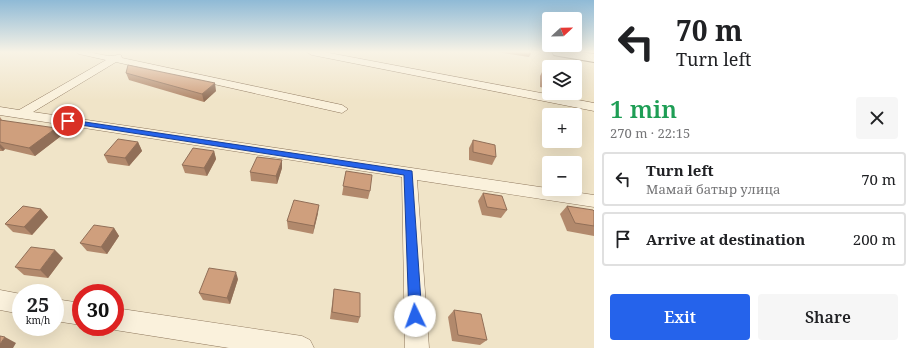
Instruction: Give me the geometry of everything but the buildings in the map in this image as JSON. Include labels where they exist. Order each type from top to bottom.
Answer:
[{"type":"street","points":[[21,114],[98,68]]},
{"type":"street","points":[[156,68],[342,109]]},
{"type":"street","points":[[395,68],[594,107]]},
{"type":"street","points":[[0,110],[594,201]]},
{"type":"street","points":[[409,173],[417,348]]},
{"type":"street","points":[[0,300],[12,302]]},
{"type":"street","points":[[124,320],[302,348]]},
{"type":"route","points":[[68,121],[409,173],[415,316]]}]
